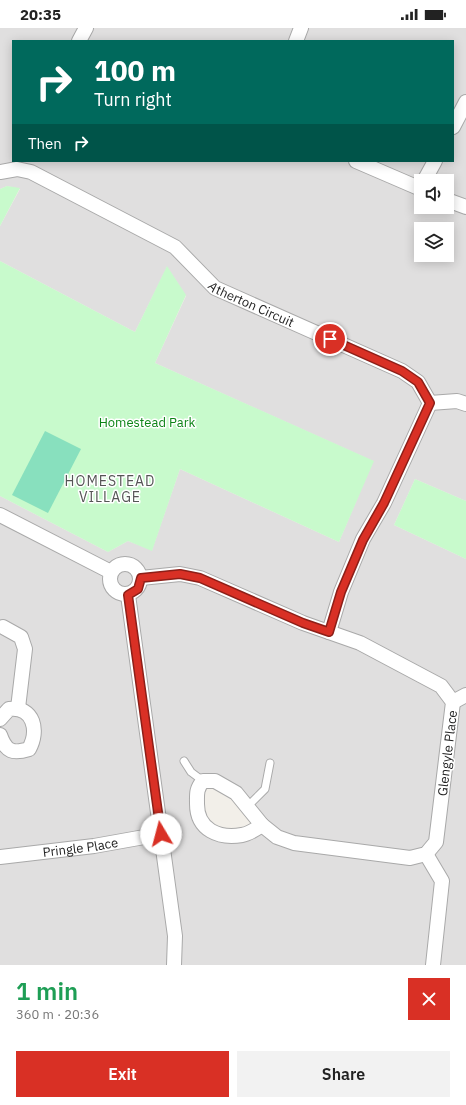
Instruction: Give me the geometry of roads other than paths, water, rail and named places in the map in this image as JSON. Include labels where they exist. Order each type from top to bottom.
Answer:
[{"type":"street","points":[[80,40],[86,28]]},
{"type":"street","points":[[296,40],[301,28]]},
{"type":"street","points":[[454,125],[466,102]]},
{"type":"street","points":[[359,162],[414,183]]},
{"type":"street","points":[[428,174],[434,162]]},
{"type":"street","name":"Atherton Circuit","points":[[0,172],[19,165],[175,247],[215,288],[402,371],[418,382],[430,403]]},
{"type":"street","points":[[454,203],[466,207]]},
{"type":"street","points":[[329,632],[341,592],[363,540],[384,503],[430,403],[458,401],[466,404]]},
{"type":"street","points":[[0,516],[111,572]]},
{"type":"street","points":[[129,564],[138,570],[141,578],[138,589],[128,595],[118,593],[111,585],[111,572],[119,565],[129,564]]},
{"type":"street","name":"Glengyle Place","points":[[141,578],[180,574],[200,578],[303,623],[360,643],[441,686],[453,702],[436,842],[426,854]]},
{"type":"street","points":[[128,595],[175,936],[174,965]]},
{"type":"street","points":[[3,627],[21,637],[25,649],[18,708]]},
{"type":"street","points":[[453,702],[466,695]]},
{"type":"street","points":[[0,719],[9,709],[18,708],[28,714],[33,721],[35,738],[29,748],[20,752],[10,751],[1,744]]},
{"type":"street","points":[[262,825],[244,835],[222,836],[208,830],[197,815],[196,789],[203,781],[215,781],[236,793],[262,825],[277,837],[294,843],[410,858],[426,854],[442,881],[433,965]]},
{"type":"street","name":"Pringle Place","points":[[0,857],[94,846],[161,834]]},
{"type":"lane","points":[[184,761],[191,772],[203,781]]},
{"type":"lane","points":[[248,806],[265,789],[270,763]]},
{"type":"district","name":"HOMESTEAD VILLAGE","points":[[110,490]]},
{"type":"park label","name":"Homestead Park","points":[[147,422]]}]
